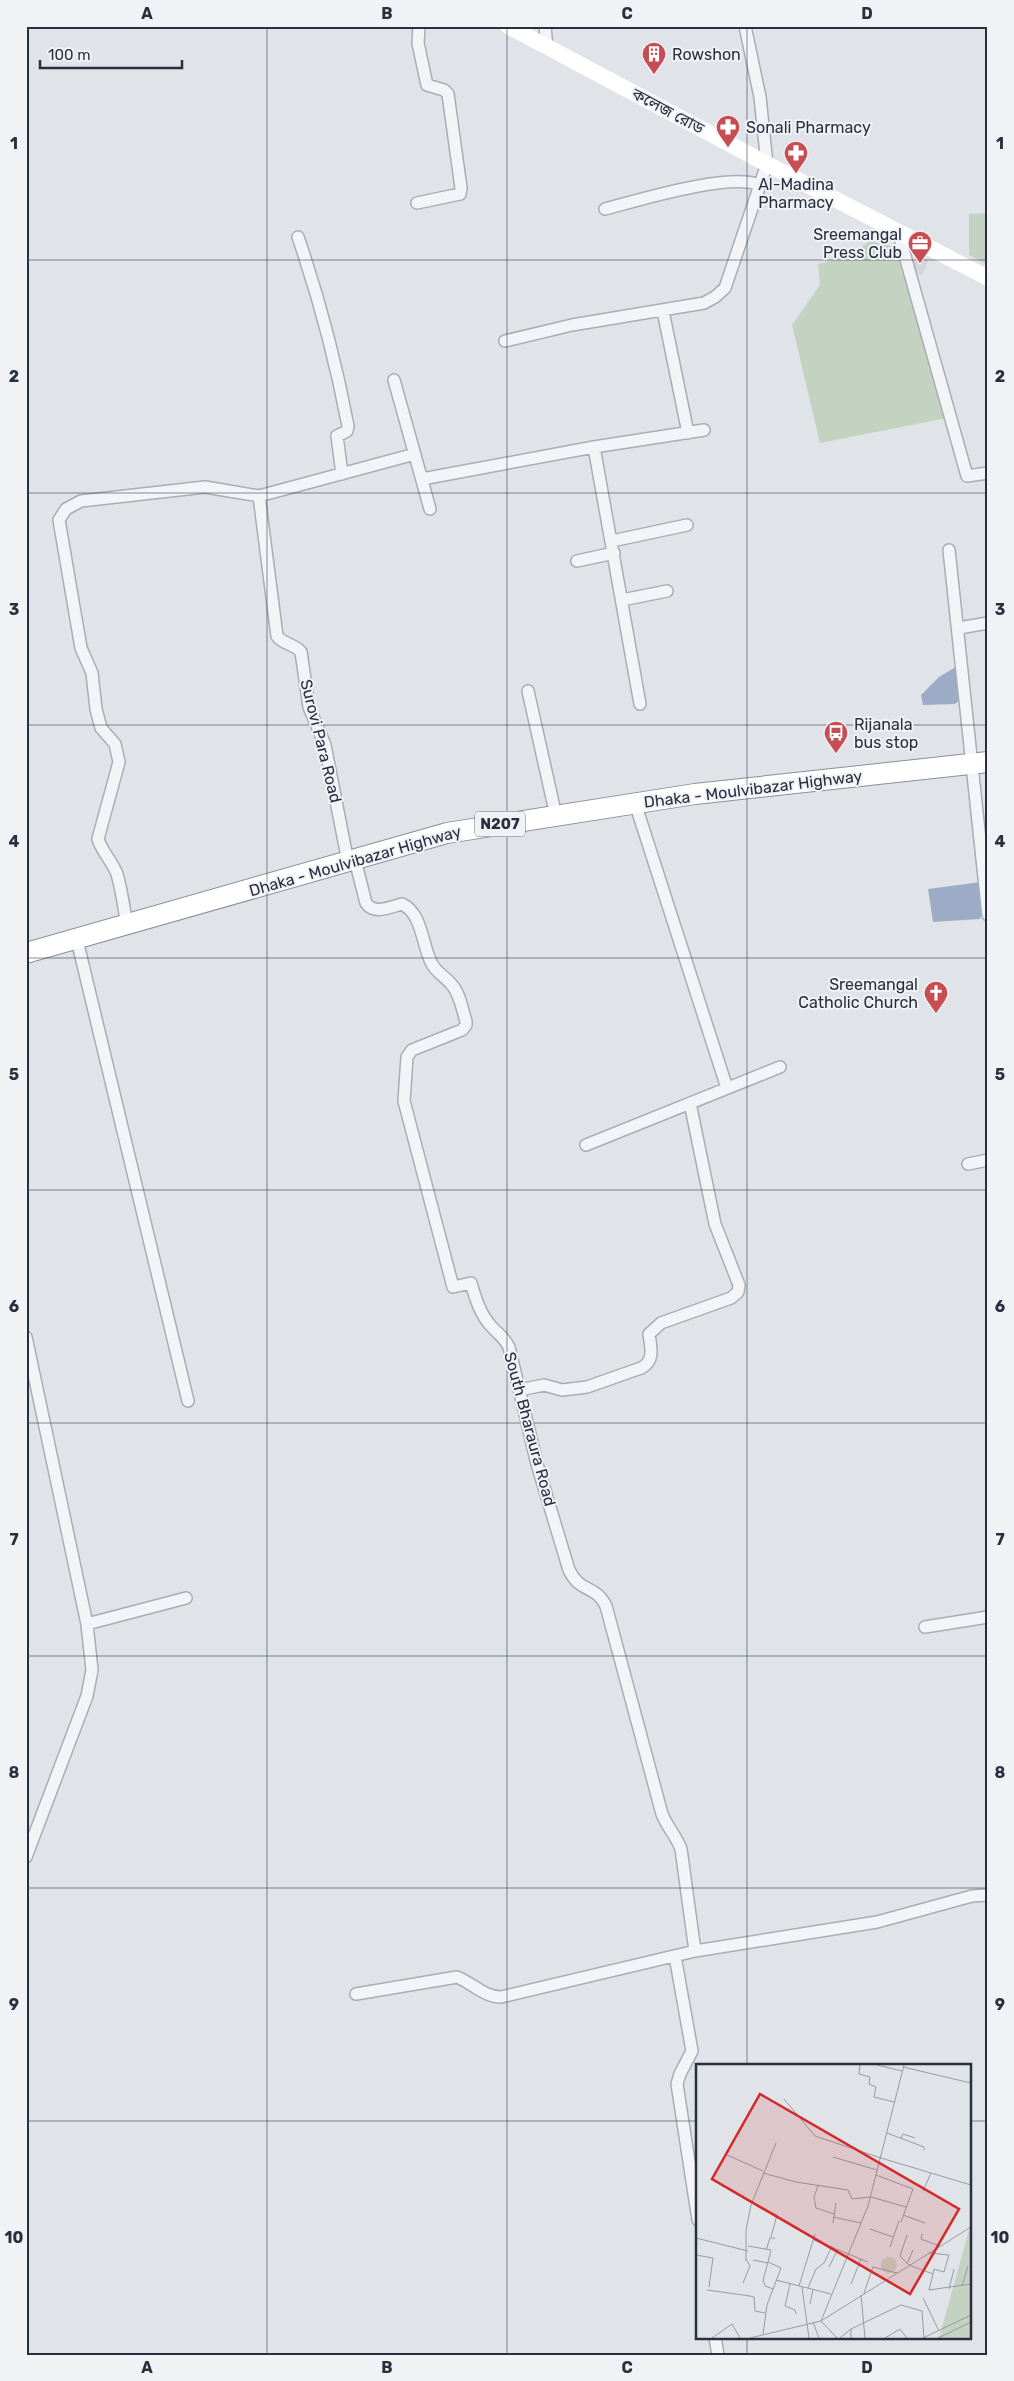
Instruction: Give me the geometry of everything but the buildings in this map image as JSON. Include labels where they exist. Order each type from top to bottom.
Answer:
[{"type":"highway","name":"Dhaka - Moulvibazar Highway","points":[[26,954],[447,832],[695,794],[979,763]]},
{"type":"main road","name":"কলেজ রোড","points":[[508,26],[767,164],[988,278]]},
{"type":"street","points":[[417,203],[460,194],[461,188],[448,94],[444,90],[427,85],[418,43],[419,26]]},
{"type":"street","points":[[545,26],[547,48]]},
{"type":"street","points":[[505,340],[572,326],[704,303],[715,297],[725,288],[767,164],[760,97],[744,26]]},
{"type":"street","points":[[605,209],[716,184],[750,181],[760,185]]},
{"type":"street","points":[[898,231],[967,476],[988,473]]},
{"type":"street","points":[[298,237],[308,265],[341,387],[348,426],[347,431],[337,436],[342,474]]},
{"type":"street","points":[[663,311],[688,433]]},
{"type":"street","points":[[394,380],[430,509]]},
{"type":"street","points":[[422,479],[594,447],[704,430]]},
{"type":"street","points":[[594,447],[640,704]]},
{"type":"street","points":[[127,926],[117,875],[112,863],[102,850],[98,839],[119,762],[118,752],[101,728],[96,709],[92,673],[81,648],[59,520],[66,509],[81,501],[205,488],[259,496],[415,454]]},
{"type":"street","name":"Surovi Para Road","points":[[259,496],[277,636],[279,639],[298,648],[301,652],[309,707],[325,746],[352,861]]},
{"type":"street","points":[[612,541],[687,525]]},
{"type":"street","points":[[949,550],[958,628],[979,763],[988,915]]},
{"type":"street","points":[[577,561],[614,553]]},
{"type":"street","points":[[622,600],[667,591]]},
{"type":"street","points":[[958,628],[988,623]]},
{"type":"street","points":[[528,691],[556,816]]},
{"type":"street","points":[[635,803],[727,1088]]},
{"type":"street","name":"South Bharaura Road","points":[[352,861],[366,902],[370,908],[376,910],[402,904],[414,913],[434,969],[452,985],[466,1021],[466,1025],[462,1030],[412,1050],[407,1057],[404,1101],[453,1287],[471,1283],[476,1300],[486,1319],[505,1339],[509,1347],[536,1464],[569,1570],[574,1580],[580,1586],[602,1597],[606,1606],[662,1814],[666,1825],[679,1842],[681,1849],[695,1951]]},
{"type":"street","points":[[77,940],[188,1401]]},
{"type":"street","points":[[586,1145],[780,1067]]},
{"type":"street","points":[[519,1390],[544,1386],[562,1390],[587,1387],[648,1365],[652,1356],[650,1334],[661,1323],[731,1298],[738,1292],[738,1285],[715,1224],[690,1103]]},
{"type":"street","points":[[968,1164],[988,1160]]},
{"type":"street","points":[[26,1337],[87,1624],[92,1670],[87,1696],[26,1857]]},
{"type":"street","points":[[87,1624],[186,1598]]},
{"type":"street","points":[[925,1627],[988,1617]]},
{"type":"street","points":[[356,1994],[457,1977],[467,1981],[491,1997],[500,1997],[695,1951],[878,1922],[972,1896],[988,1895]]},
{"type":"street","points":[[675,1956],[692,2051],[677,2084],[696,2207]]},
{"type":"street","points":[[716,2338],[718,2355]]},
{"type":"shaded area","name":"Sreemangal Press Club","points":[[917,255],[928,260],[922,276],[912,269]]},
{"type":"green space","points":[[988,213],[988,265],[969,255],[969,214]]},
{"type":"green space","points":[[870,241],[903,249],[947,418],[820,443],[792,325],[820,285],[818,264],[851,255]]},
{"type":"water","points":[[959,665],[962,698],[955,704],[923,705],[921,695],[939,677]]},
{"type":"water","points":[[981,882],[984,908],[980,919],[933,922],[928,889]]},
{"type":"place","name":"Rowshon","points":[[654,75]]},
{"type":"place","name":"Sonali Pharmacy","points":[[728,148]]},
{"type":"place","name":"Al-Madina Pharmacy","points":[[796,174]]},
{"type":"place","name":"Sreemangal Press Club","points":[[920,264]]},
{"type":"place","name":"Rijanala bus stop","points":[[836,754]]},
{"type":"place","name":"Sreemangal Catholic Church","points":[[936,1014]]}]
